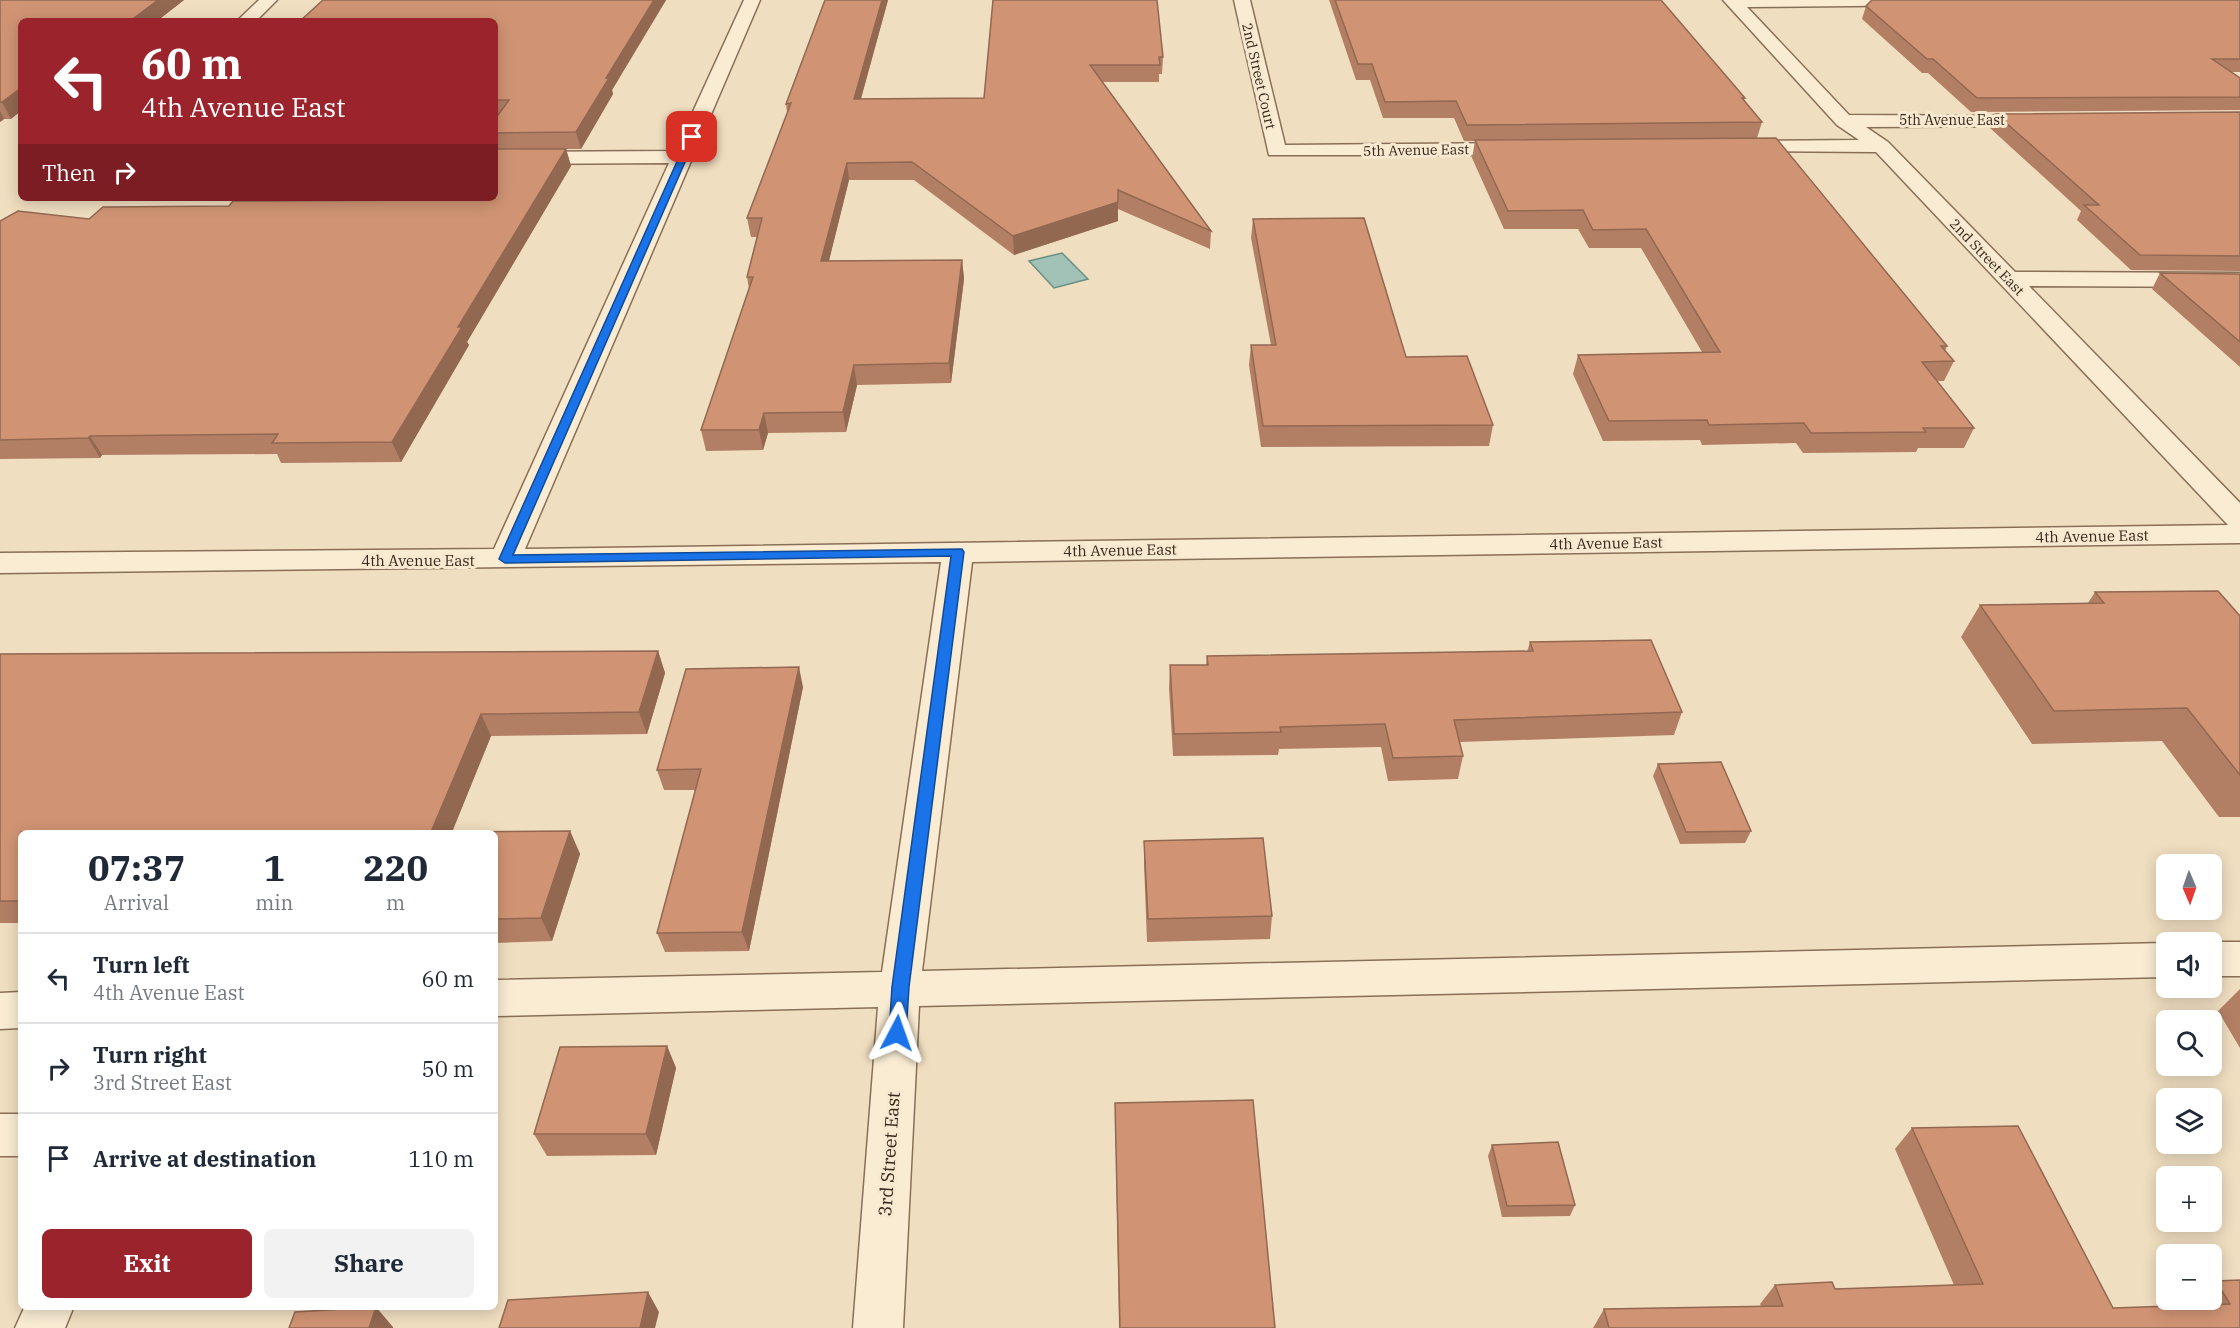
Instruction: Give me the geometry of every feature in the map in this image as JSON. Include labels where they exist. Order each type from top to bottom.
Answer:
[{"type":"street","points":[[249,18],[269,0]]},
{"type":"street","points":[[505,559],[752,0]]},
{"type":"street","name":"2nd Street Court","points":[[1242,0],[1276,151]]},
{"type":"street","points":[[1732,1],[1948,0]]},
{"type":"street","name":"2nd Street East","points":[[1732,1],[1844,121],[1881,146],[2240,520]]},
{"type":"street","name":"5th Avenue East","points":[[1844,121],[2054,120]]},
{"type":"street","points":[[1715,147],[1881,146]]},
{"type":"street","name":"5th Avenue East","points":[[1276,151],[1537,149]]},
{"type":"street","points":[[498,158],[683,156]]},
{"type":"street","points":[[2009,279],[2240,280]]},
{"type":"street","name":"4th Avenue East","points":[[0,563],[505,559],[2240,534]]},
{"type":"street","name":"3rd Street East","points":[[878,1328],[900,987],[958,552]]},
{"type":"street","points":[[2222,959],[2240,959]]},
{"type":"street","points":[[498,998],[2156,960]]},
{"type":"street","points":[[0,1011],[18,1010]]},
{"type":"street","points":[[0,1135],[18,1135]]},
{"type":"street","points":[[40,1328],[48,1310]]},
{"type":"water","points":[[1062,253],[1088,279],[1054,288],[1029,261]]},
{"type":"building","points":[[0,0],[158,0],[134,18],[18,18],[18,90],[0,102]]},
{"type":"building","points":[[323,0],[654,0],[576,132],[498,133],[498,115],[509,100],[498,100],[498,18],[303,18]]},
{"type":"building","points":[[825,0],[882,0],[854,99],[984,98],[993,0],[1157,0],[1163,57],[1159,57],[1160,65],[1090,65],[1211,231],[1118,190],[1118,202],[1013,236],[912,162],[847,163],[821,261],[962,260],[949,363],[854,365],[843,412],[764,413],[759,430],[701,430],[753,277],[747,277],[762,218],[747,218],[791,103],[786,104]]},
{"type":"building","points":[[1335,0],[1661,0],[1745,98],[1742,98],[1762,122],[1467,125],[1456,101],[1385,102],[1372,64],[1358,64]]},
{"type":"building","points":[[1872,0],[2240,0],[2240,59],[2212,59],[2240,78],[2240,97],[1977,98],[1933,59],[1927,59],[1866,6]]},
{"type":"building","points":[[2240,112],[2240,256],[2140,255],[2084,205],[2099,205],[1996,114]]},
{"type":"building","points":[[1776,138],[1947,346],[1941,346],[1954,361],[1922,362],[1974,428],[1923,428],[1926,432],[1811,433],[1804,423],[1709,425],[1707,420],[1609,421],[1578,355],[1720,352],[1646,229],[1593,230],[1583,210],[1508,211],[1475,140]]},
{"type":"building","points":[[498,149],[566,149],[458,327],[462,327],[392,442],[272,443],[278,434],[90,436],[88,438],[0,440],[0,221],[18,211],[89,219],[103,207],[229,206],[233,201],[498,201]]},
{"type":"building","points":[[1364,218],[1406,357],[1467,356],[1493,425],[1263,426],[1251,345],[1276,345],[1253,219]]},
{"type":"building","points":[[2160,273],[2240,274],[2240,342]]},
{"type":"building","points":[[2218,591],[2240,616],[2240,775],[2187,708],[2054,711],[1980,605],[2104,603],[2095,592]]},
{"type":"building","points":[[1651,640],[1682,712],[1454,720],[1463,756],[1393,758],[1385,724],[1280,727],[1281,732],[1174,734],[1170,665],[1208,665],[1207,656],[1533,651],[1530,642]]},
{"type":"building","points":[[658,651],[639,712],[481,714],[432,830],[18,830],[18,901],[0,901],[0,654]]},
{"type":"building","points":[[799,667],[742,932],[657,933],[701,769],[657,770],[686,669]]},
{"type":"building","points":[[1721,762],[1751,831],[1686,832],[1658,764]]},
{"type":"building","points":[[570,831],[541,918],[498,919],[498,832]]},
{"type":"building","points":[[1263,838],[1272,916],[1148,919],[1144,841]]},
{"type":"building","points":[[667,1046],[646,1134],[534,1134],[560,1047]]},
{"type":"building","points":[[1253,1100],[1275,1328],[1120,1328],[1115,1103]]},
{"type":"building","points":[[2018,1126],[2113,1308],[2156,1307],[2156,1310],[2222,1310],[2222,1304],[2230,1304],[2222,1291],[2222,1281],[2240,1280],[2240,1328],[1609,1328],[1604,1309],[1783,1306],[1775,1285],[1832,1282],[1835,1289],[1983,1284],[1912,1128]]},
{"type":"building","points":[[1558,1142],[1575,1205],[1507,1206],[1492,1145]]},
{"type":"building","points":[[648,1292],[640,1328],[499,1328],[508,1300]]},
{"type":"building","points":[[375,1310],[369,1328],[289,1328],[295,1312]]},
{"type":"route","points":[[692,137],[505,559],[958,552],[900,987],[897,1033]]}]
